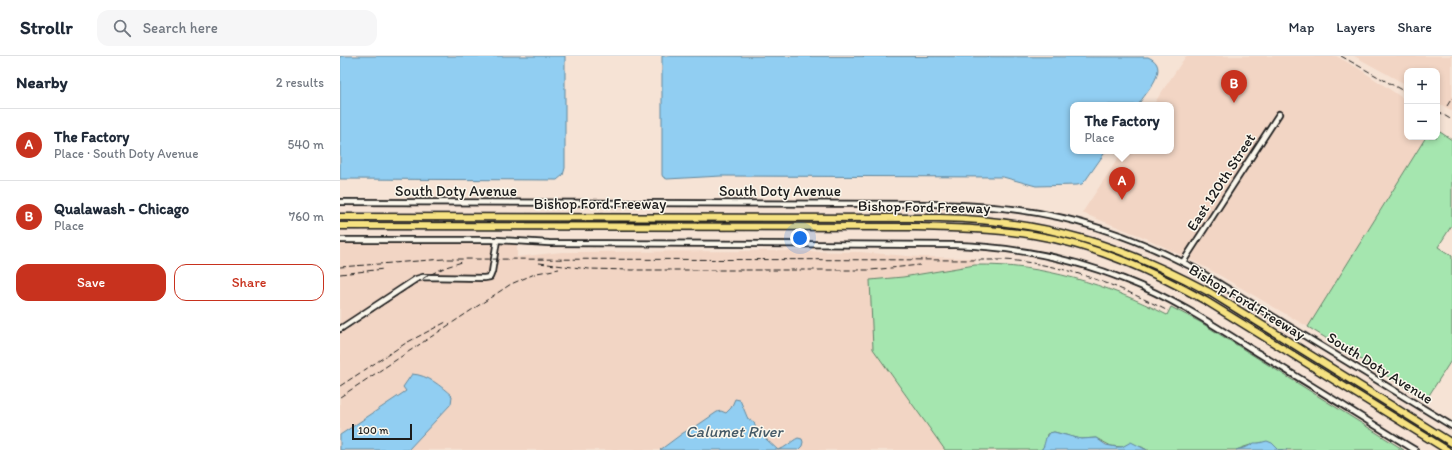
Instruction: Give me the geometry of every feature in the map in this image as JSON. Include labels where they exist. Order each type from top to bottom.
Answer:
[{"type":"highway","name":"Bishop Ford Freeway","points":[[340,217],[960,218],[1038,227],[1086,239],[1116,249],[1179,276],[1211,293],[1452,443]]},
{"type":"highway","name":"Bishop Ford Freeway","points":[[340,226],[923,227],[972,228],[1036,236],[1082,247],[1112,257],[1175,284],[1206,301],[1447,450]]},
{"type":"street","name":"East 120th Street","points":[[1183,262],[1279,114]]},
{"type":"street","name":"South Doty Avenue","points":[[340,202],[934,204],[976,205],[1026,211],[1081,223],[1141,242],[1183,262],[1452,426]]},
{"type":"street","points":[[340,240],[955,244],[1007,248],[1048,256],[1110,274],[1175,302],[1415,450]]},
{"type":"street","points":[[340,329],[407,284],[423,277],[490,277],[496,240]]},
{"type":"shaded area","points":[[1186,56],[1336,56],[1358,68],[1404,99],[1404,140],[1424,140],[1308,327],[1207,268],[1146,238],[1082,213],[1121,154],[1174,154],[1174,102],[1155,102]]},
{"type":"shaded area","points":[[1354,56],[1452,56],[1452,111],[1440,104],[1440,68],[1404,68],[1404,83]]},
{"type":"shaded area","points":[[340,243],[517,244],[517,257],[562,252],[775,251],[860,252],[919,257],[975,258],[975,265],[903,277],[870,280],[873,349],[945,450],[798,450],[802,446],[793,440],[782,449],[778,450],[766,439],[763,432],[756,429],[754,422],[749,419],[740,400],[726,413],[683,433],[660,450],[408,450],[451,404],[452,396],[440,385],[428,379],[406,391],[340,435]]},
{"type":"green space","points":[[1440,132],[1452,140],[1452,225],[1438,247],[1452,256],[1452,359],[1426,400],[1308,327],[1424,140],[1440,140]]},
{"type":"green space","points":[[975,265],[1025,268],[1074,278],[1121,294],[1167,315],[1171,307],[1200,322],[1404,450],[1279,450],[1272,444],[1265,442],[1236,450],[1147,450],[1142,447],[1128,445],[1122,447],[1111,446],[1096,438],[1081,439],[1054,432],[1047,434],[1045,445],[1041,450],[945,450],[873,349],[870,280],[903,277]]},
{"type":"water","points":[[340,56],[565,56],[565,168],[563,175],[557,180],[340,179]]},
{"type":"water","points":[[662,56],[1148,57],[1155,61],[1158,67],[1155,80],[1140,102],[1070,102],[1070,154],[1104,154],[1082,184],[1036,186],[1003,177],[721,176],[667,179],[662,175]]},
{"type":"water","points":[[412,374],[429,379],[452,396],[451,404],[408,450],[340,450],[340,435],[406,391],[403,387]]},
{"type":"water","name":"Calumet River","points":[[735,399],[740,400],[748,419],[754,422],[756,429],[763,432],[766,439],[778,450],[660,450],[683,433],[717,412],[721,411],[726,413],[731,408]]},
{"type":"water","points":[[1054,432],[1081,439],[1096,438],[1106,445],[1116,447],[1122,447],[1131,442],[1147,450],[1041,450],[1044,446],[1047,435]]},
{"type":"water","points":[[798,438],[802,439],[802,446],[798,450],[778,450],[784,448]]},
{"type":"water","points":[[1267,441],[1272,443],[1279,450],[1236,450],[1254,443]]},
{"type":"railway","points":[[1341,56],[1404,91]]},
{"type":"railway","points":[[1447,106],[1452,98]]},
{"type":"railway","points":[[1440,113],[1452,120]]},
{"type":"railway","points":[[340,267],[444,259],[1004,260],[1046,266],[1088,277],[1129,292],[1168,311]]},
{"type":"railway","points":[[340,333],[427,276],[446,267],[462,262]]},
{"type":"railway","points":[[539,263],[589,269],[631,270],[871,270],[920,265]]},
{"type":"railway","points":[[340,274],[384,269]]},
{"type":"railway","points":[[340,397],[511,284],[537,273],[559,269]]},
{"type":"railway","points":[[340,386],[406,343],[446,322]]},
{"type":"place","name":"Qualawash - Chicago","points":[[1234,103]]},
{"type":"place","name":"The Factory","points":[[1122,200]]}]
